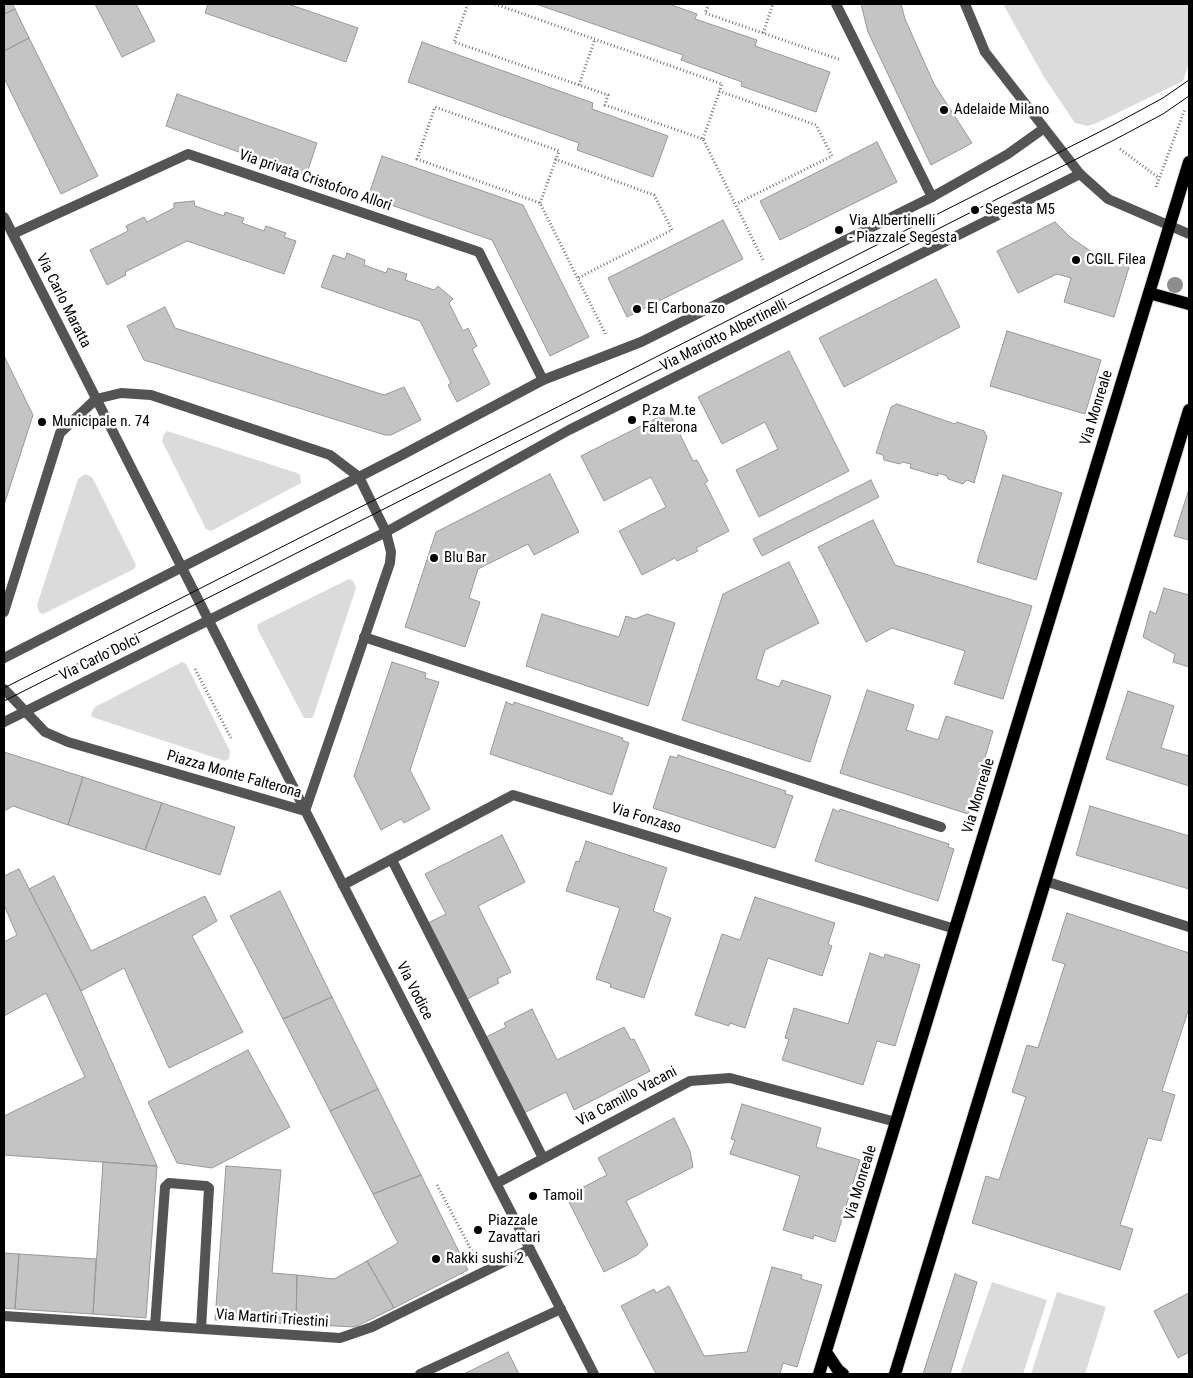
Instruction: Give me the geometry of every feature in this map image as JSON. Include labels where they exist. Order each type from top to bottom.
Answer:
[{"type":"main road","name":"Via Monreale","points":[[819,1374],[1189,162]]},
{"type":"main road","points":[[1149,293],[1189,304]]},
{"type":"main road","points":[[895,1374],[1189,410]]},
{"type":"main road","points":[[826,1352],[838,1370],[843,1374]]},
{"type":"street","points":[[836,4],[932,197]]},
{"type":"street","points":[[966,4],[985,52],[1043,129],[1080,174],[1108,199],[1169,227],[1189,234]]},
{"type":"street","points":[[4,658],[543,380],[641,342],[932,197],[1008,154],[1043,129]]},
{"type":"street","name":"Via privata Cristoforo Allori","points":[[13,234],[188,154],[479,252],[543,380]]},
{"type":"street","name":"Via Mariotto Albertinelli","points":[[386,532],[570,430],[1080,174]]},
{"type":"street","name":"Via Carlo Maratta","points":[[4,217],[96,399]]},
{"type":"street","name":"Piazza Monte Falterona","points":[[4,612],[60,433],[96,399],[121,393],[151,395],[330,454],[359,476],[386,532],[391,552],[390,563],[305,812],[68,742],[45,732],[4,689]]},
{"type":"street","points":[[96,399],[208,621],[386,532]]},
{"type":"street","name":"Via Carlo Dolci","points":[[4,722],[208,621]]},
{"type":"street","name":"Via Vodice","points":[[208,621],[594,1374]]},
{"type":"street","points":[[364,637],[941,827]]},
{"type":"street","name":"Via Fonzaso","points":[[343,886],[513,794],[955,929]]},
{"type":"street","points":[[392,860],[543,1158]]},
{"type":"street","points":[[1045,881],[1189,927]]},
{"type":"street","name":"Via Camillo Vacani","points":[[496,1183],[690,1081],[730,1078],[896,1122]]},
{"type":"street","name":"Via Martiri Triestini","points":[[155,1326],[166,1187],[169,1183],[206,1186],[209,1188],[201,1329]]},
{"type":"street","name":"Via Martiri Triestini","points":[[4,1316],[340,1338],[372,1327],[530,1249]]},
{"type":"street","points":[[420,1374],[561,1308]]},
{"type":"path","points":[[468,4],[454,42],[608,95],[605,105],[703,139],[771,276]]},
{"type":"path","points":[[495,4],[722,84],[703,139]]},
{"type":"path","points":[[709,4],[705,13],[842,60]]},
{"type":"path","points":[[763,33],[773,4]]},
{"type":"path","points":[[579,85],[595,39]]},
{"type":"path","points":[[719,91],[816,125],[832,156],[736,204]]},
{"type":"path","points":[[540,203],[559,151],[435,107],[417,159],[540,203],[615,352]]},
{"type":"path","points":[[1156,187],[1185,108]]},
{"type":"path","points":[[1120,149],[1159,178]]},
{"type":"path","points":[[555,159],[654,194],[672,230],[578,278]]},
{"type":"path","points":[[195,668],[230,738]]},
{"type":"path","points":[[437,1185],[483,1273]]},
{"type":"shaded area","points":[[1003,4],[1189,4],[1189,63],[1183,81],[1099,122],[1088,126],[1075,123],[1044,77]]},
{"type":"shaded area","points":[[167,431],[297,473],[300,475],[301,483],[211,531],[206,529],[162,441]]},
{"type":"shaded area","points":[[85,474],[92,477],[136,565],[134,569],[43,614],[39,612],[37,605],[78,479]]},
{"type":"shaded area","points":[[349,579],[353,581],[356,588],[314,714],[312,718],[304,718],[257,628],[258,624]]},
{"type":"shaded area","points":[[182,662],[186,664],[230,751],[229,759],[225,761],[92,717],[91,714],[95,707]]},
{"type":"shaded area","points":[[992,1282],[1047,1300],[1023,1374],[960,1374]]},
{"type":"shaded area","points":[[1057,1292],[1106,1307],[1085,1374],[1031,1374]]},
{"type":"building","points":[[4,4],[12,4],[15,9],[4,14]]},
{"type":"building","points":[[95,4],[136,4],[155,41],[122,57]]},
{"type":"building","points":[[208,4],[288,4],[358,28],[346,62],[205,13]]},
{"type":"building","points":[[536,4],[669,4],[697,14],[695,19],[757,40],[755,46],[830,72],[816,112],[741,86],[742,82],[681,60],[683,55]]},
{"type":"building","points":[[861,4],[901,4],[905,19],[934,84],[972,143],[931,165],[868,32]]},
{"type":"building","points":[[15,9],[29,38],[4,51],[4,14]]},
{"type":"building","points":[[29,38],[98,176],[61,194],[4,78],[4,51]]},
{"type":"building","points":[[422,42],[593,103],[592,109],[668,136],[653,177],[577,150],[579,143],[408,82]]},
{"type":"building","points":[[177,94],[317,143],[306,176],[166,126]]},
{"type":"building","points":[[877,142],[897,182],[780,240],[760,201]]},
{"type":"building","points":[[382,156],[523,205],[589,337],[550,356],[492,240],[368,197]]},
{"type":"building","points":[[194,201],[195,206],[224,216],[225,212],[244,218],[242,223],[264,231],[266,226],[286,233],[284,237],[296,241],[284,274],[187,241],[125,272],[126,275],[107,285],[90,250],[128,231],[126,226],[144,217],[147,222],[174,208],[174,203]]},
{"type":"building","points":[[723,220],[743,259],[627,317],[608,278]]},
{"type":"building","points":[[1055,222],[1070,237],[1089,250],[1129,267],[1114,317],[1064,302],[1071,278],[1057,274],[1018,293],[997,251]]},
{"type":"building","points":[[347,253],[365,260],[364,265],[386,273],[388,268],[407,274],[405,280],[434,290],[438,286],[453,299],[449,303],[463,331],[468,328],[477,346],[472,349],[490,384],[457,402],[448,385],[451,383],[420,321],[321,287],[333,255],[345,259]]},
{"type":"building","points":[[936,279],[960,327],[844,387],[819,338]]},
{"type":"building","points":[[165,307],[175,328],[384,395],[404,387],[421,420],[391,435],[385,435],[144,360],[127,326]]},
{"type":"building","points":[[1007,331],[1101,360],[1085,414],[990,386]]},
{"type":"building","points":[[789,351],[849,471],[759,517],[736,470],[778,449],[765,422],[722,444],[698,397]]},
{"type":"building","points":[[4,356],[33,415],[4,505]]},
{"type":"building","points":[[897,404],[955,424],[957,422],[984,431],[987,437],[974,483],[967,480],[963,484],[938,473],[938,476],[910,468],[911,464],[902,462],[900,464],[884,460],[883,455],[876,453],[891,407]]},
{"type":"building","points":[[669,412],[693,461],[697,460],[708,481],[705,483],[729,531],[696,548],[698,551],[677,561],[675,558],[642,575],[619,531],[666,507],[651,477],[604,501],[581,456]]},
{"type":"building","points":[[550,474],[579,532],[534,555],[528,544],[478,569],[469,598],[480,602],[465,647],[405,627],[436,532]]},
{"type":"building","points":[[1003,475],[1062,493],[1036,580],[977,562]]},
{"type":"building","points":[[871,480],[879,497],[762,556],[753,539]]},
{"type":"building","points":[[1189,489],[1189,540],[1174,536]]},
{"type":"building","points":[[873,520],[895,565],[1032,606],[1003,699],[954,684],[965,651],[892,628],[866,642],[818,547]]},
{"type":"building","points":[[789,562],[819,623],[765,650],[756,679],[779,687],[782,680],[831,696],[810,762],[682,720],[723,594]]},
{"type":"building","points":[[1164,588],[1189,595],[1189,667],[1173,662],[1175,654],[1143,637],[1150,611],[1156,614]]},
{"type":"building","points":[[542,614],[619,637],[626,616],[635,619],[647,614],[675,623],[648,706],[526,666]]},
{"type":"building","points":[[392,662],[426,673],[425,678],[439,682],[410,770],[430,809],[404,823],[401,819],[381,830],[354,776]]},
{"type":"building","points":[[867,690],[914,705],[906,730],[938,740],[946,716],[993,731],[968,814],[840,773]]},
{"type":"building","points":[[1128,691],[1174,706],[1161,748],[1189,756],[1189,786],[1106,759]]},
{"type":"building","points":[[506,702],[513,705],[514,702],[623,738],[622,740],[629,743],[612,795],[490,754]]},
{"type":"building","points":[[4,752],[83,777],[68,825],[13,806],[4,811]]},
{"type":"building","points":[[678,755],[786,791],[785,794],[793,796],[775,848],[653,808],[670,756],[677,758]]},
{"type":"building","points":[[83,777],[162,803],[145,850],[68,825]]},
{"type":"building","points":[[162,803],[235,827],[220,875],[145,850]]},
{"type":"building","points":[[1090,806],[1189,836],[1189,889],[1076,855]]},
{"type":"building","points":[[833,809],[839,812],[840,809],[949,844],[948,847],[954,849],[938,901],[815,861]]},
{"type":"building","points":[[502,835],[525,882],[478,906],[511,972],[497,979],[499,983],[467,999],[428,923],[446,914],[425,874]]},
{"type":"building","points":[[586,841],[667,868],[653,911],[671,918],[644,998],[610,987],[611,984],[596,979],[620,908],[566,891],[576,861],[579,862]]},
{"type":"building","points":[[19,869],[81,991],[157,1166],[4,1155],[4,1116],[85,1077],[46,993],[4,1016],[4,942],[17,935],[4,905],[4,876]]},
{"type":"building","points":[[54,876],[91,951],[205,896],[217,921],[192,936],[243,1032],[169,1068],[124,968],[81,991],[29,889]]},
{"type":"building","points":[[280,891],[332,997],[283,1019],[230,916]]},
{"type":"building","points":[[755,897],[835,923],[828,944],[832,946],[822,976],[768,958],[745,1028],[730,1023],[729,1026],[695,1015],[722,934],[740,940]]},
{"type":"building","points":[[1067,913],[1189,953],[1189,1008],[1162,1091],[1175,1095],[1161,1141],[1148,1138],[1120,1225],[1133,1229],[1120,1270],[972,1223],[986,1176],[999,1180],[1026,1097],[1012,1092],[1027,1045],[1038,1048],[1065,964],[1052,960]]},
{"type":"building","points":[[870,953],[884,958],[885,954],[920,965],[895,1046],[877,1041],[863,1085],[782,1060],[789,1039],[785,1038],[794,1008],[848,1024]]},
{"type":"building","points":[[332,997],[378,1089],[330,1111],[283,1019]]},
{"type":"building","points":[[532,1009],[557,1060],[624,1027],[631,1040],[634,1039],[650,1071],[574,1110],[566,1092],[524,1113],[486,1037],[506,1027],[504,1023]]},
{"type":"building","points":[[248,1050],[290,1127],[212,1168],[177,1163],[148,1102]]},
{"type":"building","points":[[378,1089],[421,1175],[373,1194],[330,1111]]},
{"type":"building","points":[[742,1104],[821,1128],[816,1147],[860,1160],[835,1242],[814,1235],[813,1239],[783,1230],[800,1176],[730,1154],[735,1140],[731,1139]]},
{"type":"building","points":[[674,1118],[690,1151],[693,1167],[626,1201],[648,1245],[637,1255],[604,1272],[566,1196],[607,1175],[598,1158]]},
{"type":"building","points":[[103,1162],[157,1166],[146,1318],[93,1314]]},
{"type":"building","points":[[226,1166],[281,1170],[272,1273],[297,1275],[296,1324],[215,1320]]},
{"type":"building","points":[[421,1175],[468,1270],[394,1308],[367,1261],[398,1243],[373,1194]]},
{"type":"building","points":[[4,1253],[19,1254],[15,1309],[4,1308]]},
{"type":"building","points":[[19,1254],[96,1259],[93,1314],[15,1309]]},
{"type":"building","points":[[367,1261],[394,1308],[355,1327],[296,1324],[297,1275],[334,1279]]},
{"type":"building","points":[[772,1267],[802,1275],[801,1279],[822,1285],[797,1367],[783,1363],[780,1374],[656,1374],[621,1306],[654,1289],[656,1293],[669,1286],[704,1356],[747,1352]]},
{"type":"building","points":[[955,1274],[977,1282],[950,1374],[923,1374]]},
{"type":"building","points":[[1189,1293],[1189,1352],[1178,1358],[1154,1311]]},
{"type":"building","points":[[508,1352],[519,1374],[464,1374]]},
{"type":"tram line","points":[[4,688],[1113,125],[1163,98],[1189,80]]},
{"type":"tram line","points":[[4,701],[1114,140],[1163,114],[1189,96]]},
{"type":"place","name":"Adelaide Milano","points":[[944,110]]},
{"type":"place","name":"Segesta M5","points":[[975,210]]},
{"type":"place","name":"Via Albertinelli - Piazzale Segesta","points":[[839,230]]},
{"type":"place","name":"CGIL Filea","points":[[1076,260]]},
{"type":"place","name":"El Carbonazo","points":[[637,309]]},
{"type":"place","name":"P.za M.te Falterona","points":[[632,420]]},
{"type":"place","name":"Municipale n. 74","points":[[42,422]]},
{"type":"place","name":"Blu Bar","points":[[434,558]]},
{"type":"place","name":"Tamoil","points":[[533,1196]]},
{"type":"place","name":"Piazzale Zavattari","points":[[478,1230]]},
{"type":"place","name":"Rakki sushi 2","points":[[436,1259]]}]
